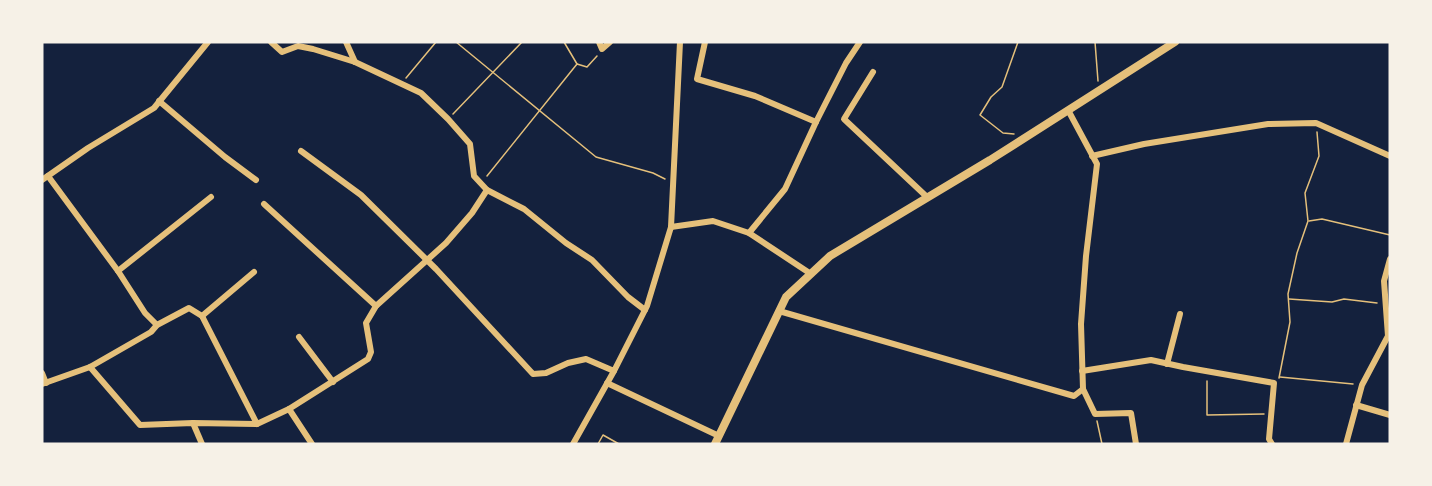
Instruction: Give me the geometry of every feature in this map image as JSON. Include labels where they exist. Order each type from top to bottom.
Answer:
[{"type":"street","points":[[157,325],[45,178],[88,148],[154,108],[208,42]]},
{"type":"street","points":[[271,42],[282,52],[298,46],[355,62],[421,93],[448,118],[470,144],[474,177],[487,190],[524,208],[566,243],[592,260],[628,297],[645,310]]},
{"type":"street","points":[[346,42],[355,62]]},
{"type":"street","points":[[601,45],[610,42]]},
{"type":"street","points":[[573,444],[645,310],[671,227],[680,42]]},
{"type":"street","points":[[705,42],[697,79],[755,96],[816,122]]},
{"type":"street","points":[[749,233],[785,189],[816,122],[860,42]]},
{"type":"street","points":[[607,383],[717,440],[786,297],[830,256],[1030,134],[1173,43]]},
{"type":"street","points":[[873,72],[844,119],[927,197]]},
{"type":"street","points":[[159,101],[225,158],[256,180]]},
{"type":"street","points":[[1068,110],[1097,164],[1081,324],[1083,389],[1095,414],[1131,412],[1136,444]]},
{"type":"street","points":[[1092,156],[1144,144],[1269,124],[1316,123],[1390,156]]},
{"type":"street","points":[[301,151],[361,195],[426,260],[533,374],[546,373],[568,363],[586,359],[614,371]]},
{"type":"street","points":[[90,367],[140,425],[257,424],[290,409],[368,359],[371,352],[366,323],[376,306],[446,243],[472,213],[487,190]]},
{"type":"street","points":[[118,271],[211,197]]},
{"type":"street","points":[[264,204],[376,306]]},
{"type":"street","points":[[671,227],[713,221],[749,233],[811,274]]},
{"type":"street","points":[[1346,444],[1362,385],[1388,336],[1384,281],[1390,259]]},
{"type":"street","points":[[202,316],[254,272]]},
{"type":"street","points":[[42,373],[44,383],[90,367],[189,308],[198,311],[202,316],[257,424]]},
{"type":"street","points":[[779,311],[1074,396],[1083,389]]},
{"type":"street","points":[[1167,364],[1180,314]]},
{"type":"street","points":[[299,337],[333,382]]},
{"type":"street","points":[[1082,371],[1150,360],[1274,383],[1269,439],[1272,444]]},
{"type":"street","points":[[1356,405],[1390,416]]},
{"type":"street","points":[[290,409],[312,444]]},
{"type":"street","points":[[193,423],[202,444]]},
{"type":"path","points":[[402,84],[436,42]]},
{"type":"path","points":[[456,42],[596,157],[653,173],[673,183]]},
{"type":"path","points":[[448,118],[522,42]]},
{"type":"path","points":[[564,42],[577,64],[587,67],[601,45]]},
{"type":"path","points":[[1018,42],[1002,87],[992,97],[981,115],[1003,133],[1030,134]]},
{"type":"path","points":[[1095,42],[1099,90]]},
{"type":"path","points":[[481,184],[577,64]]},
{"type":"path","points":[[1274,383],[1280,377],[1290,322],[1288,299],[1297,254],[1308,221],[1305,193],[1319,156],[1316,123]]},
{"type":"path","points":[[1308,221],[1322,219],[1390,235]]},
{"type":"path","points":[[1288,299],[1332,302],[1344,299],[1386,304]]},
{"type":"path","points":[[1208,371],[1207,415],[1271,414]]},
{"type":"path","points":[[1280,377],[1362,385]]},
{"type":"path","points":[[1095,414],[1102,444]]},
{"type":"path","points":[[598,444],[603,435],[619,444]]}]
